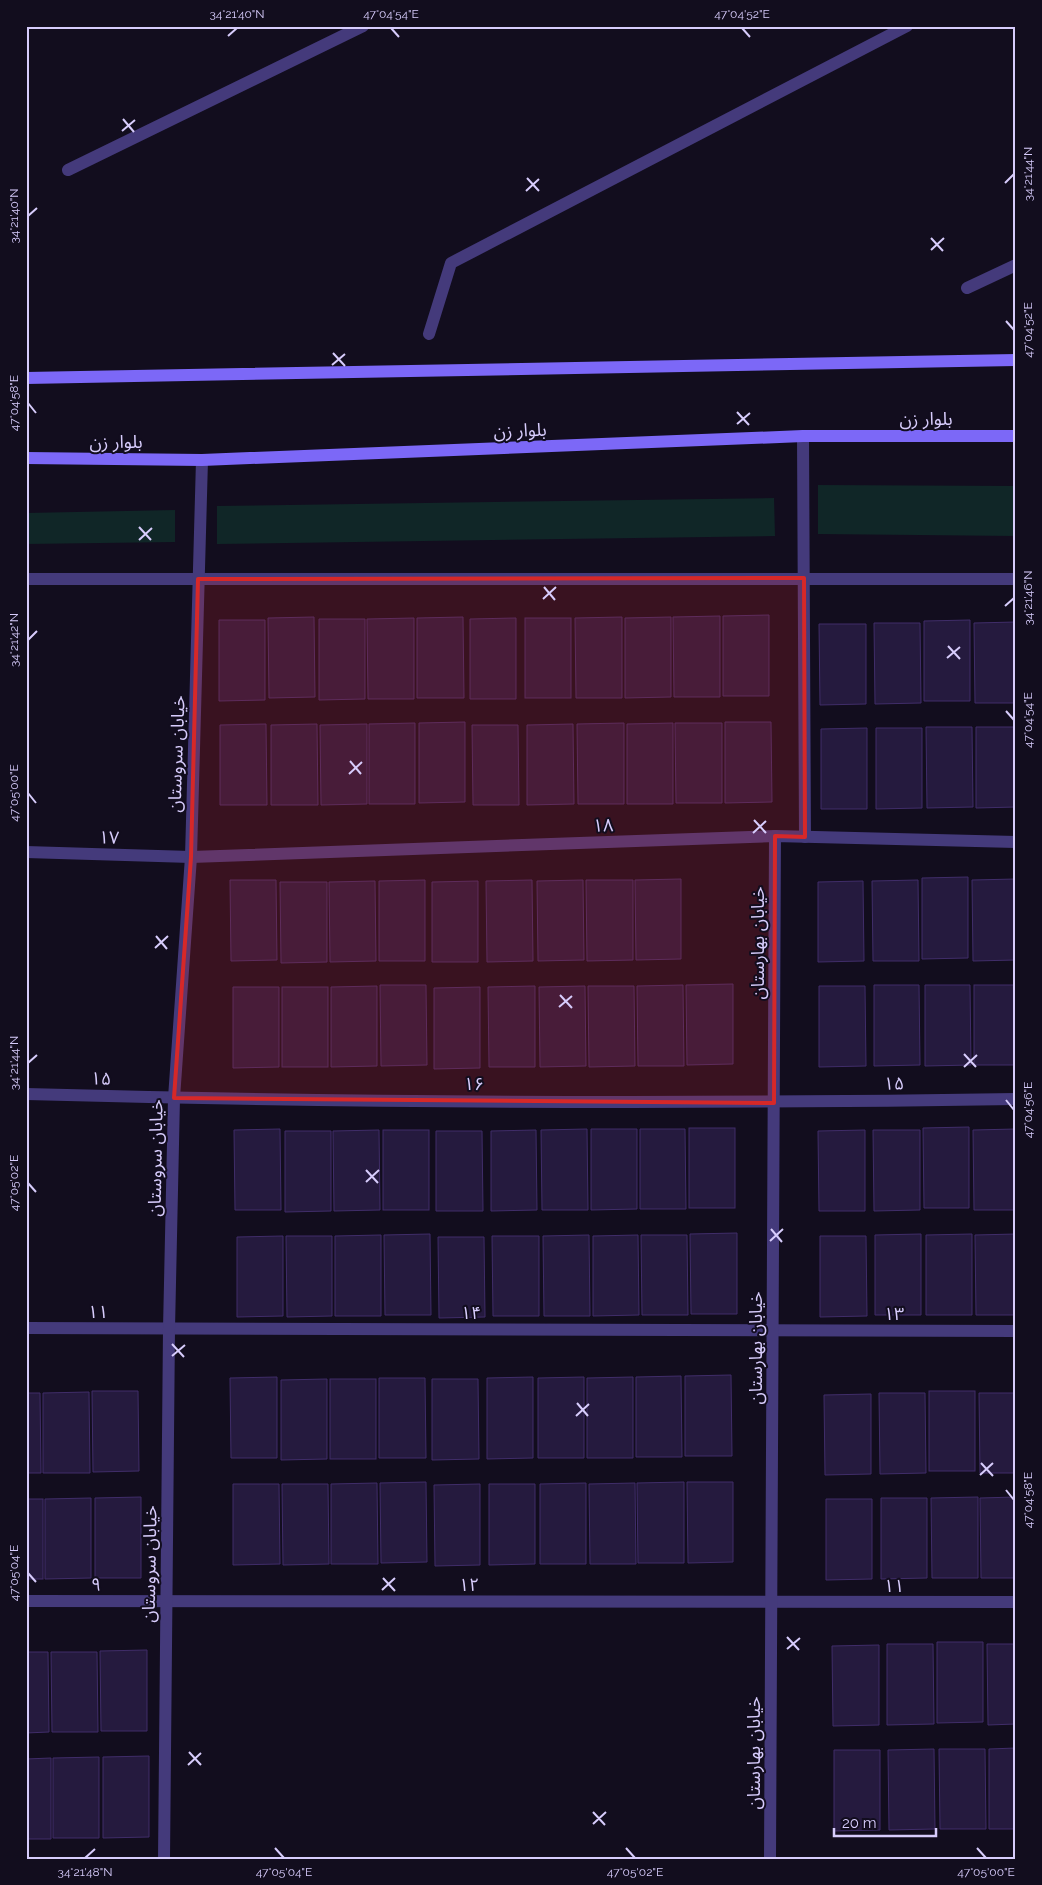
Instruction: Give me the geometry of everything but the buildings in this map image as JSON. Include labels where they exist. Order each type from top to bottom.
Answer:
[{"type":"main road","points":[[26,378],[1016,360]]},
{"type":"main road","name":"بلوار زن","points":[[26,458],[202,460],[803,436],[1016,436]]},
{"type":"street","points":[[68,170],[363,26]]},
{"type":"street","points":[[429,334],[451,263],[907,26]]},
{"type":"street","points":[[967,288],[1016,265]]},
{"type":"street","points":[[803,436],[804,837]]},
{"type":"street","name":"خیابان سروستان","points":[[164,1859],[169,1328],[174,1098],[191,857],[202,460]]},
{"type":"street","points":[[26,579],[1016,579]]},
{"type":"street","name":"۱۸","points":[[191,857],[775,836],[1016,842]]},
{"type":"street","name":"خیابان بهارستان","points":[[770,1859],[775,836]]},
{"type":"street","name":"۱۷","points":[[26,852],[191,857]]},
{"type":"street","name":"۱۵","points":[[26,1094],[174,1098]]},
{"type":"street","name":"۱۶","points":[[174,1098],[774,1103]]},
{"type":"street","name":"۱۵","points":[[774,1103],[1016,1098]]},
{"type":"street","name":"۱۱","points":[[26,1328],[169,1328]]},
{"type":"street","name":"۱۴","points":[[169,1328],[773,1330]]},
{"type":"street","name":"۱۳","points":[[773,1330],[1016,1331]]},
{"type":"street","name":"۹","points":[[26,1601],[166,1602]]},
{"type":"street","name":"۱۲","points":[[166,1602],[772,1602]]},
{"type":"street","name":"۱۱","points":[[772,1602],[1016,1602]]},
{"type":"highlighted area","points":[[804,578],[805,837],[775,836],[774,1103],[174,1098],[191,857],[198,579]]},
{"type":"green space","points":[[818,485],[1016,486],[1016,536],[818,534]]},
{"type":"green space","points":[[774,498],[775,536],[217,544],[217,506]]},
{"type":"green space","points":[[175,510],[175,542],[26,544],[26,513]]}]
